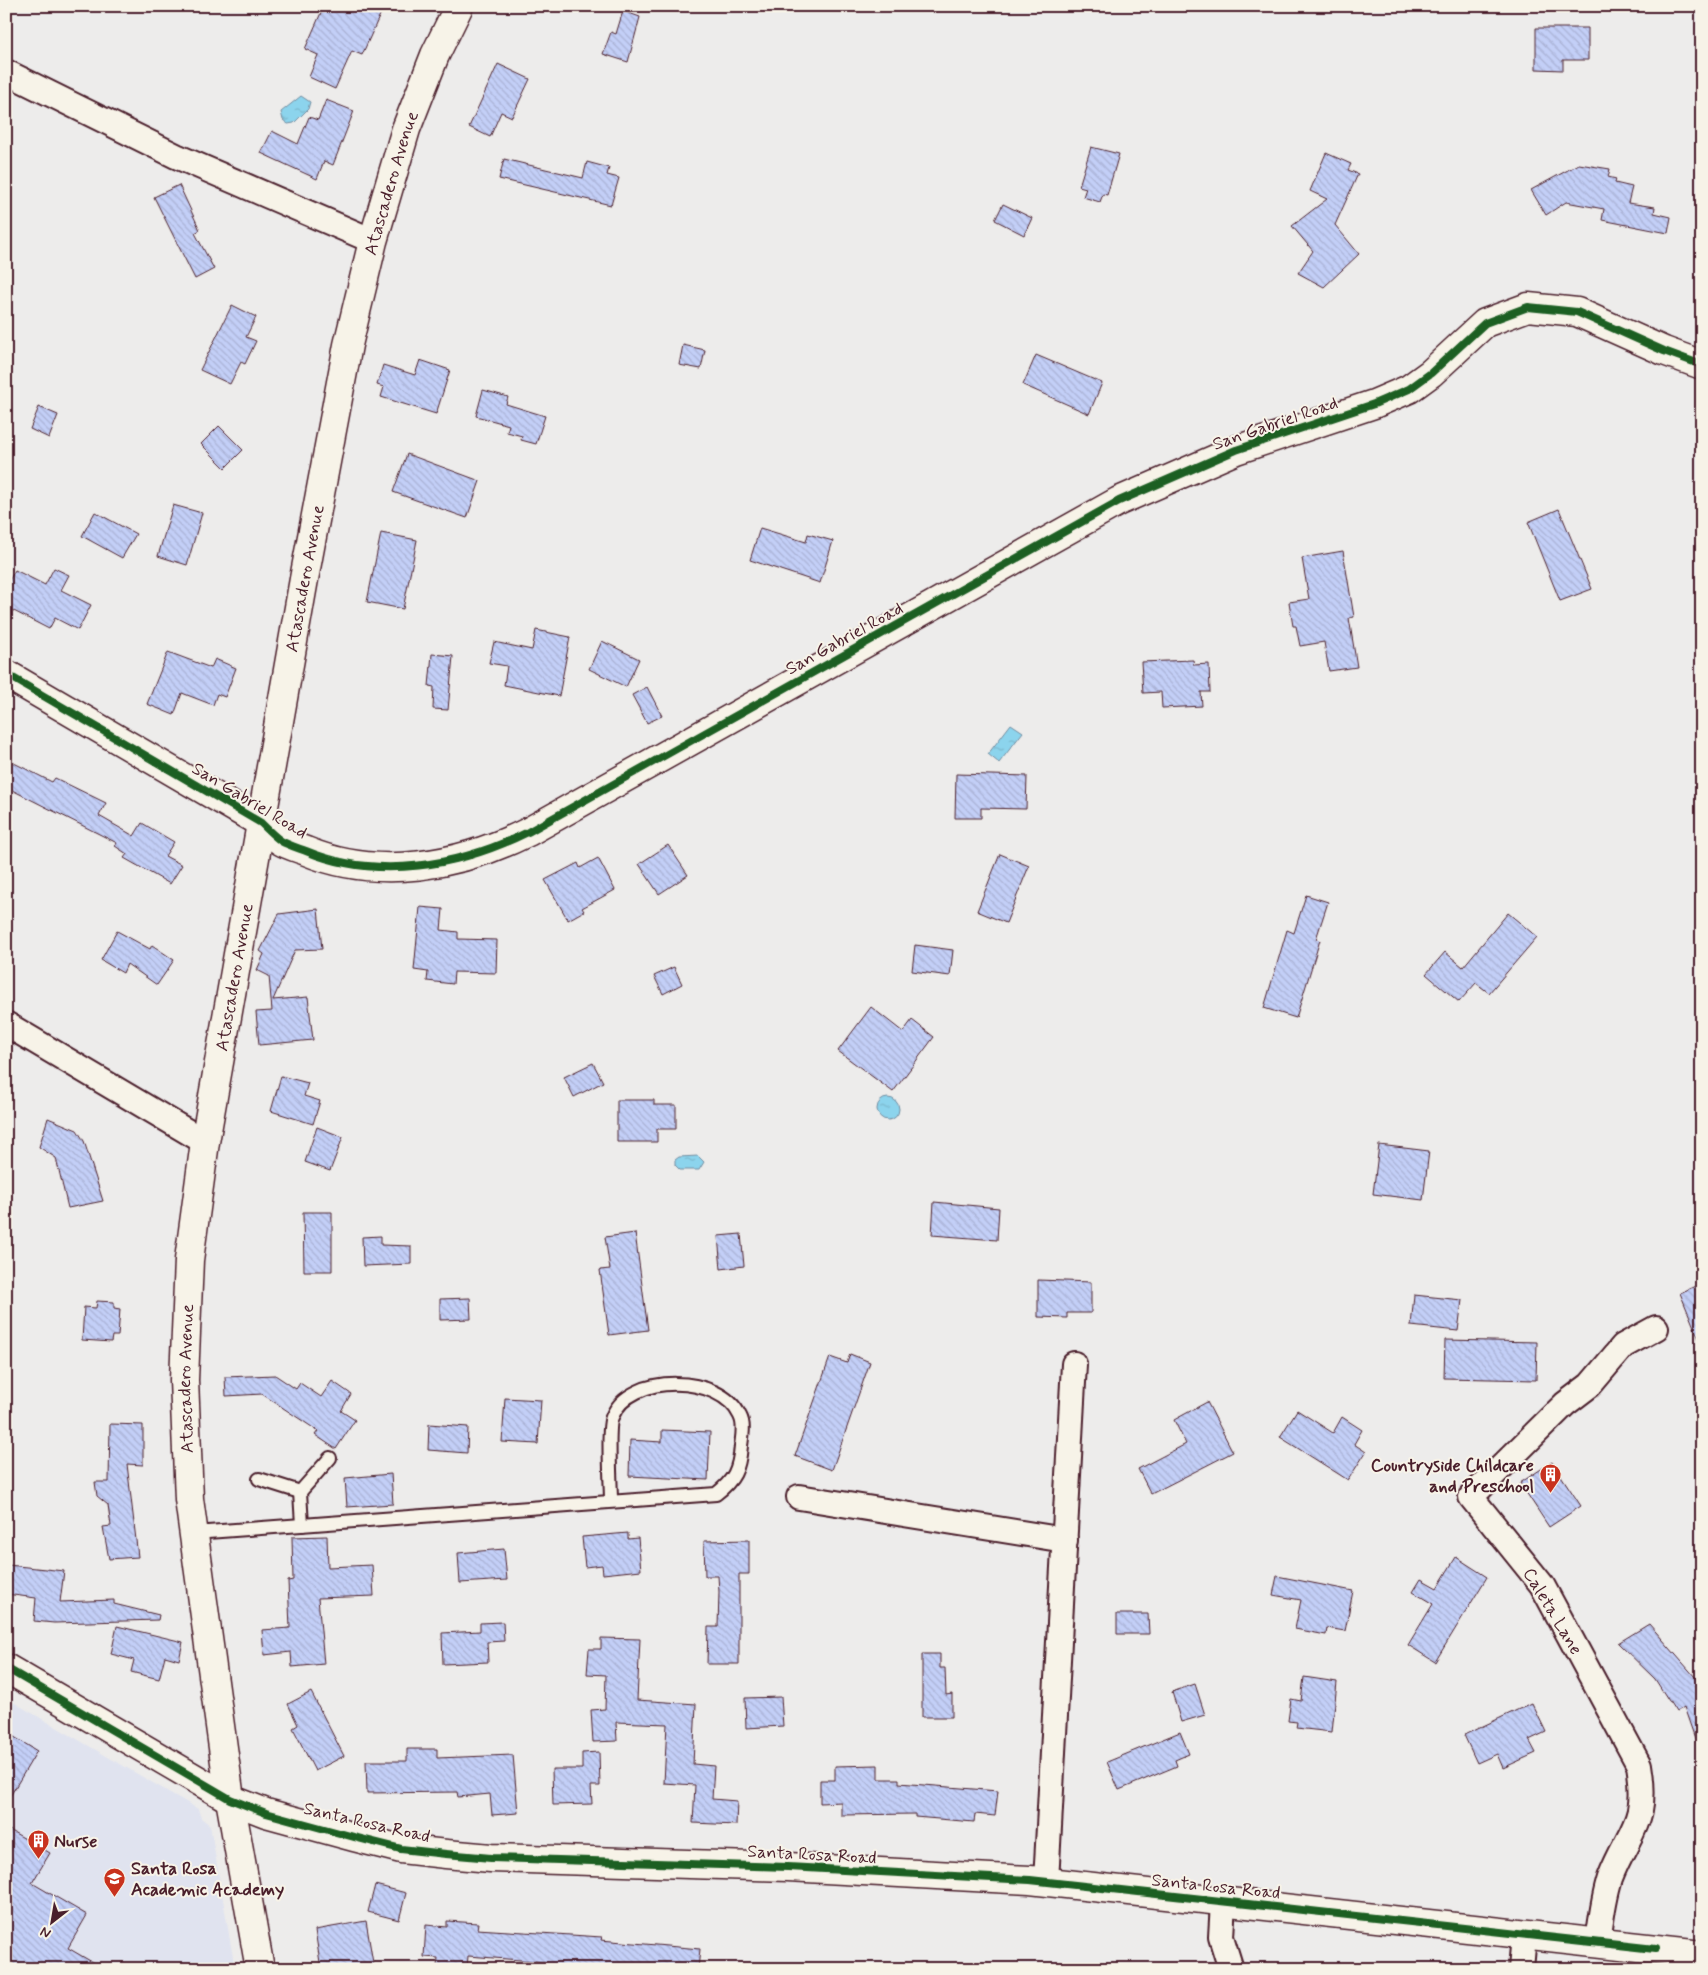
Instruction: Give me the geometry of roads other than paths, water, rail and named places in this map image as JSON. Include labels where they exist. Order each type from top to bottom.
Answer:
[{"type":"street","name":"Atascadero Avenue","points":[[260,1969],[230,1799],[190,1499],[184,1380],[189,1260],[205,1142],[348,345],[373,241],[406,129],[435,55],[459,6]]},
{"type":"street","points":[[6,72],[176,156],[373,241]]},
{"type":"street","name":"San Gabriel Road","points":[[6,674],[261,823],[281,840],[320,857],[366,865],[390,867],[438,863],[461,858],[506,842],[1119,501],[1236,450],[1366,407],[1409,389],[1431,373],[1485,323],[1528,307],[1577,312],[1664,351],[1702,365]]},
{"type":"street","points":[[6,1024],[205,1142]]},
{"type":"street","name":"Caleta Lane","points":[[1598,1943],[1604,1897],[1611,1876],[1636,1828],[1642,1806],[1639,1765],[1542,1585],[1471,1497],[1565,1404],[1590,1385],[1623,1346],[1656,1328]]},
{"type":"street","points":[[1046,1882],[1074,1364]]},
{"type":"street","points":[[799,1497],[1065,1540]]},
{"type":"street","name":"Santa Rosa Road","points":[[6,1668],[230,1799],[266,1813],[401,1849],[500,1859],[788,1867],[1046,1882],[1702,1954]]},
{"type":"street","points":[[1223,1902],[1221,1937],[1231,1969]]},
{"type":"street","points":[[1521,1969],[1524,1935]]},
{"type":"lane","points":[[194,1533],[716,1494],[731,1483],[738,1467],[743,1431],[741,1417],[730,1401],[700,1387],[669,1384],[650,1386],[632,1394],[619,1404],[611,1419],[610,1501]]},
{"type":"lane","points":[[302,1525],[300,1492],[330,1458]]},
{"type":"lane","points":[[259,1480],[300,1492]]},
{"type":"water","points":[[301,96],[310,102],[308,109],[294,123],[288,124],[283,120],[281,112]]},
{"type":"water","points":[[1011,724],[1023,732],[999,763],[988,754]]},
{"type":"water","points":[[888,1098],[896,1101],[899,1109],[896,1117],[888,1120],[880,1117],[877,1109],[880,1101]]},
{"type":"water","points":[[698,1156],[704,1162],[699,1170],[680,1170],[675,1165],[675,1160],[679,1157]]},
{"type":"place","name":"Countryside Childcare and Preschool","points":[[1550,1494]]},
{"type":"place","name":"Nurse","points":[[38,1860]]},
{"type":"place","name":"Santa Rosa Academic Academy","points":[[115,1897]]}]
